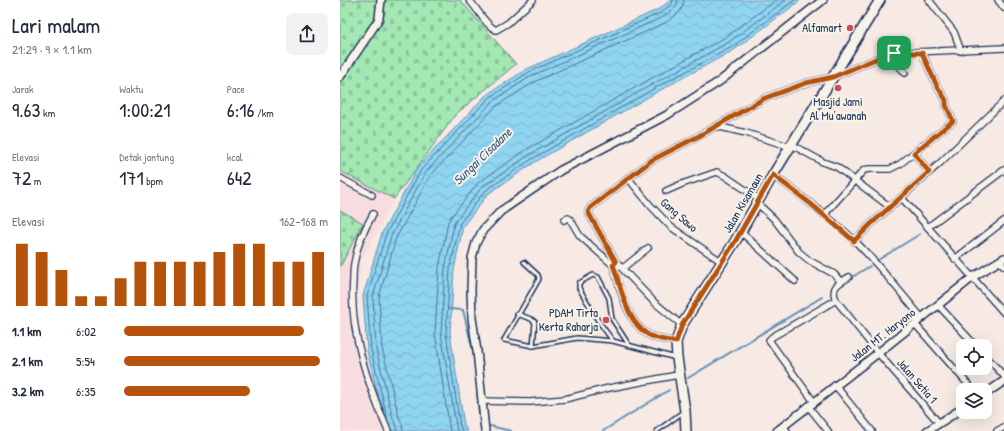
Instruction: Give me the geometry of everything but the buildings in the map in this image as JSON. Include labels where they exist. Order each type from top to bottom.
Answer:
[{"type":"main road","name":"Jalan Kisamaun","points":[[685,430],[685,411],[678,375],[676,342],[682,325],[722,262],[773,175],[880,0]]},
{"type":"street","points":[[340,77],[377,22],[382,0]]},
{"type":"street","points":[[469,0],[475,5],[490,26],[496,30],[508,23],[533,0]]},
{"type":"street","points":[[485,431],[472,318],[471,274],[472,258],[476,243],[483,230],[501,211],[561,170],[667,115],[715,85],[824,0]]},
{"type":"street","points":[[929,0],[954,32],[961,51]]},
{"type":"street","points":[[998,0],[1004,8]]},
{"type":"street","points":[[676,342],[656,338],[645,333],[631,314],[626,305],[614,263],[588,211],[652,160],[771,95],[806,83],[833,77],[889,54],[899,52],[922,53],[1004,48]]},
{"type":"street","points":[[824,215],[864,170],[890,169],[900,164],[953,121],[946,105],[946,100],[937,86],[922,53]]},
{"type":"street","points":[[889,54],[905,73]]},
{"type":"street","points":[[854,241],[1004,101]]},
{"type":"street","points":[[716,126],[791,146],[823,162],[837,167],[890,207]]},
{"type":"street","points":[[914,153],[929,172]]},
{"type":"street","points":[[928,227],[1004,170]]},
{"type":"street","points":[[666,191],[717,172],[725,176],[758,201],[799,252],[810,261],[834,274],[841,282]]},
{"type":"street","points":[[773,175],[824,215],[854,241],[878,266],[922,318]]},
{"type":"street","points":[[340,178],[372,195]]},
{"type":"street","name":"Gang Sawo","points":[[628,178],[650,205],[671,227],[722,262]]},
{"type":"street","points":[[901,197],[1004,313]]},
{"type":"street","points":[[373,214],[361,236],[354,260],[352,296],[354,317],[367,379],[388,431]]},
{"type":"street","points":[[564,220],[568,218],[570,219],[580,236],[614,263],[623,268],[659,307],[682,325]]},
{"type":"street","points":[[955,259],[1004,221]]},
{"type":"street","points":[[740,232],[795,281]]},
{"type":"street","points":[[623,268],[648,248]]},
{"type":"street","name":"Jalan MT. Haryono","points":[[777,431],[785,429],[811,404],[878,354],[973,277],[1003,262]]},
{"type":"street","points":[[828,431],[769,340],[836,300],[834,288],[849,277]]},
{"type":"street","name":"Jalan Setia 1","points":[[836,300],[878,354],[939,423]]},
{"type":"street","points":[[938,305],[970,339]]},
{"type":"street","points":[[915,324],[967,383]]},
{"type":"street","points":[[992,363],[1004,376]]},
{"type":"street","points":[[482,401],[530,402],[559,399],[678,375]]},
{"type":"street","points":[[992,389],[1004,381]]},
{"type":"street","points":[[835,385],[872,431]]},
{"type":"street","points":[[927,431],[956,412]]},
{"type":"street","points":[[998,431],[1004,427]]},
{"type":"lane","points":[[524,262],[538,275],[539,279],[517,314],[504,340],[533,346],[577,338],[613,341],[677,358]]},
{"type":"lane","points":[[613,341],[597,319],[579,288],[579,283],[593,275],[598,277],[609,298],[612,319],[629,345]]},
{"type":"lane","points":[[517,314],[532,319],[535,322],[533,346]]},
{"type":"lane","points":[[657,431],[685,411]]},
{"type":"shaded area","points":[[340,171],[394,199],[362,259],[356,311],[362,372],[386,431],[341,431],[340,267],[363,223],[340,210]]},
{"type":"green space","points":[[340,0],[460,0],[516,64],[456,114],[394,199],[340,171]]},
{"type":"green space","points":[[340,210],[363,223],[340,267]]},
{"type":"water","name":"Sungai Cisadane","points":[[671,0],[801,0],[734,50],[535,162],[488,194],[463,226],[454,270],[450,333],[464,425],[467,431],[389,431],[385,423],[367,351],[363,296],[382,233],[418,167],[486,95],[527,69],[659,9]]},
{"type":"waterway","points":[[878,260],[920,234]]},
{"type":"waterway","points":[[849,279],[870,266]]},
{"type":"waterway","points":[[688,378],[822,297]]},
{"type":"waterway","points":[[449,309],[463,310],[475,364]]},
{"type":"waterway","points":[[477,390],[480,423],[482,424]]},
{"type":"waterway","points":[[603,431],[669,390]]},
{"type":"waterway","points":[[490,426],[511,431]]},
{"type":"place","name":"Alfamart","points":[[850,28]]},
{"type":"place","name":"Masjid Jami Al Mu’awanah","points":[[838,88]]},
{"type":"place","name":"PDAM Tirta Kerta Raharja","points":[[606,320]]},
{"type":"route","points":[[894,53],[922,53],[937,86],[946,100],[946,105],[953,121],[914,153],[929,172],[854,241],[811,204],[773,175],[736,240],[682,325],[676,342],[656,338],[645,333],[634,320],[626,305],[613,265],[616,262],[588,212],[590,208],[652,160],[699,136],[765,98],[806,83],[833,77],[885,55],[894,53]]}]
